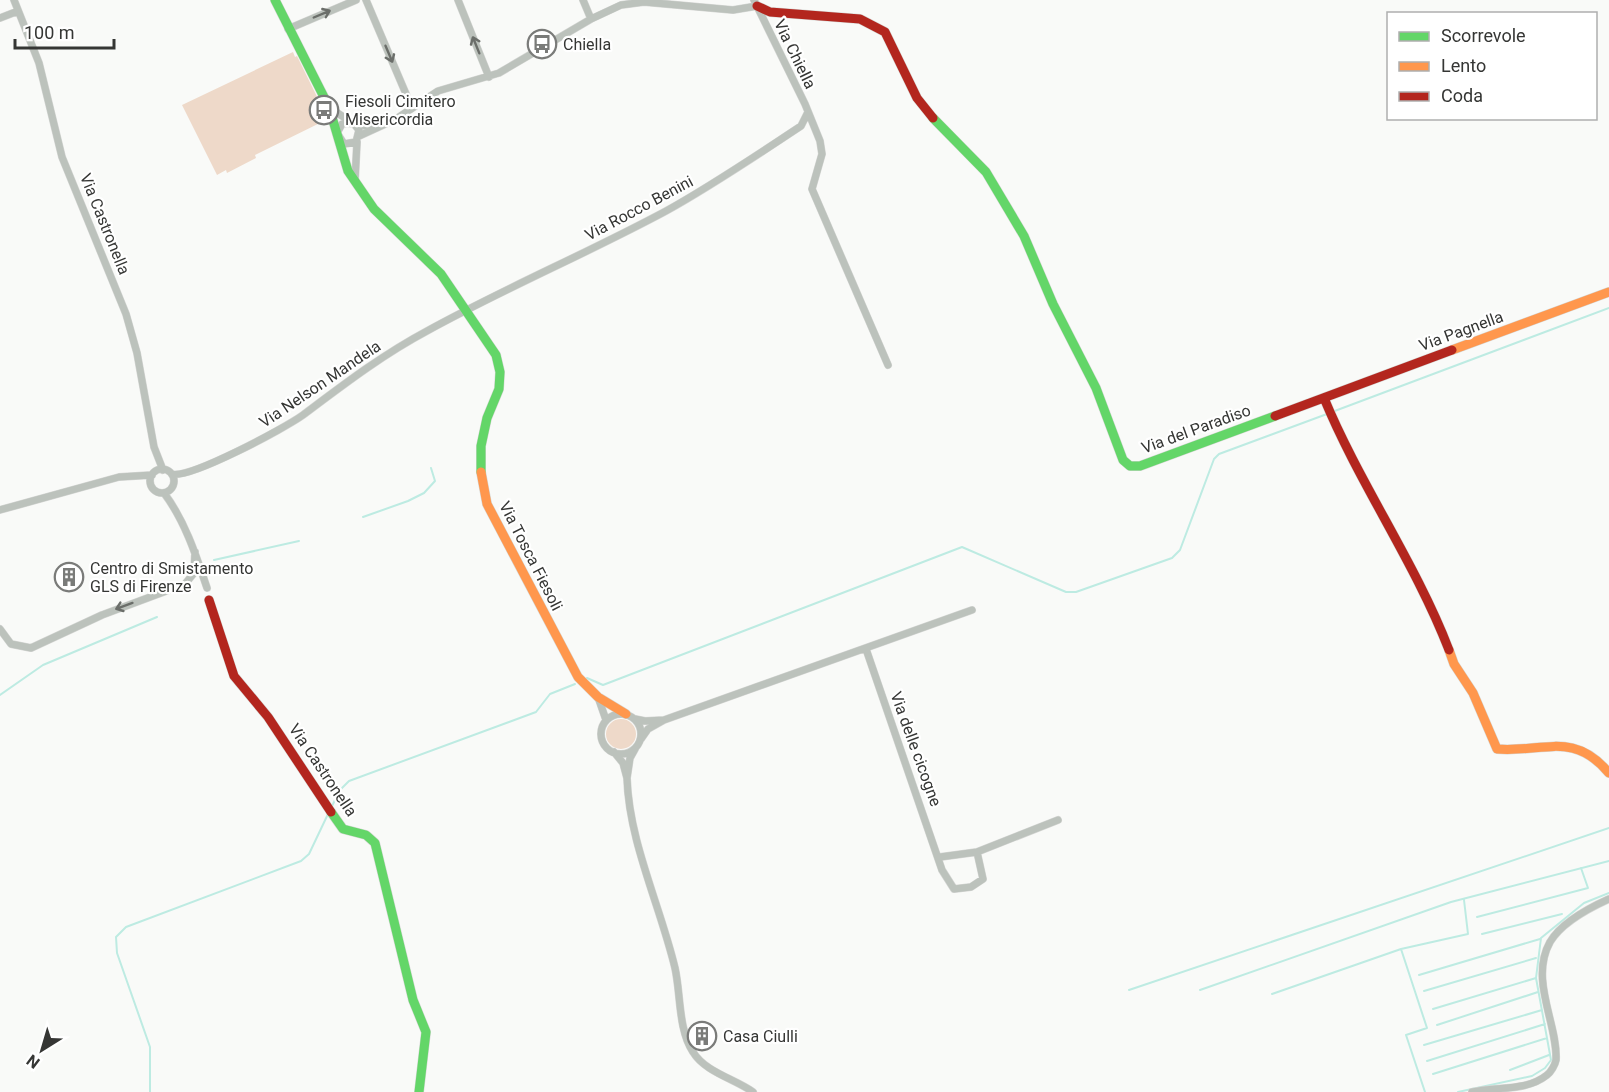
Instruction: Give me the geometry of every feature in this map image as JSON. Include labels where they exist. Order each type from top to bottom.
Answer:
[{"type":"street","name":"Via Castronella","points":[[14,0],[39,63],[62,157],[126,314],[137,352],[158,470],[151,484]]},
{"type":"street","name":"Via Tosca Fiesoli","points":[[275,0],[330,108],[344,163],[355,181],[374,209],[432,264],[492,346],[500,372],[499,389],[487,418],[481,446],[481,473],[488,504],[578,677],[598,697],[630,716]]},
{"type":"street","points":[[288,29],[356,0]]},
{"type":"street","points":[[366,0],[412,108]]},
{"type":"street","points":[[458,0],[489,77]]},
{"type":"street","points":[[583,0],[591,19]]},
{"type":"street","name":"Via Chiella","points":[[358,139],[375,128],[392,122],[427,97],[449,86],[489,77],[510,68],[591,19],[631,2],[733,10],[756,3],[808,111],[822,154],[812,189],[888,365]]},
{"type":"street","name":"Via del Paradiso","points":[[756,3],[770,12],[860,19],[885,32],[917,98],[941,128],[986,172],[1024,236],[1053,304],[1096,388],[1126,464],[1140,466],[1325,402]]},
{"type":"street","points":[[0,18],[18,11]]},
{"type":"street","name":"Via Tosca Fiesoli","points":[[330,108],[354,124]]},
{"type":"street","name":"Via Rocco Benini","points":[[467,311],[680,203],[801,126],[808,111]]},
{"type":"street","points":[[358,139],[345,145],[337,136],[342,124],[375,128]]},
{"type":"street","points":[[354,124],[358,139],[355,181]]},
{"type":"street","name":"Via Pagnella","points":[[1325,402],[1609,292]]},
{"type":"street","name":"Via Nelson Mandela","points":[[173,481],[184,473],[226,456],[296,420],[365,368],[426,331],[467,311]]},
{"type":"street","points":[[1325,402],[1333,422],[1435,614],[1454,664],[1473,693],[1497,749],[1510,752],[1560,742],[1579,748],[1609,773]]},
{"type":"street","points":[[0,510],[119,477],[141,476],[158,470],[173,481]]},
{"type":"street","points":[[141,476],[156,491],[164,493],[174,507],[195,552],[207,588]]},
{"type":"street","points":[[164,493],[173,481]]},
{"type":"street","points":[[173,481],[174,507]]},
{"type":"street","points":[[0,629],[4,637],[15,646],[36,646],[102,615],[185,584],[194,573],[195,552]]},
{"type":"street","name":"Via Castronella","points":[[210,600],[234,676],[249,697],[268,717],[343,829],[371,838],[378,852],[412,1000],[426,1032],[418,1092]]},
{"type":"street","points":[[641,739],[648,729],[664,720],[972,610]]},
{"type":"street","name":"Via delle cicogne","points":[[866,649],[949,884],[959,891],[980,884],[983,879],[977,852]]},
{"type":"street","name":"Via Tosca Fiesoli","points":[[598,697],[606,720],[602,737],[607,747],[623,763],[627,778]]},
{"type":"street","points":[[606,720],[615,715],[630,716],[645,722],[664,720]]},
{"type":"street","points":[[630,716],[641,730],[641,739]]},
{"type":"street","name":"Via Tosca Fiesoli","points":[[641,739],[628,764],[628,807],[675,968],[685,1039],[694,1055],[708,1066],[753,1092]]},
{"type":"street","points":[[614,752],[623,754],[635,748]]},
{"type":"street","points":[[940,857],[977,852],[1058,820]]},
{"type":"street","points":[[1472,1092],[1531,1084],[1551,1071],[1556,1060],[1544,995],[1543,968],[1546,951],[1554,936],[1580,914],[1609,899]]},
{"type":"shaded area","points":[[293,52],[328,119],[255,155],[256,158],[227,173],[226,170],[217,175],[182,105]]},
{"type":"shaded area","points":[[621,719],[627,720],[635,728],[635,740],[627,748],[621,749],[615,748],[607,740],[606,734],[607,728],[615,720]]},
{"type":"waterway","points":[[1332,412],[1609,308]]},
{"type":"waterway","points":[[587,678],[603,685],[962,547],[1066,592],[1076,592],[1172,558],[1180,550],[1214,459],[1219,454],[1327,414]]},
{"type":"waterway","points":[[363,517],[424,493],[435,481],[431,468]]},
{"type":"waterway","points":[[214,560],[299,541]]},
{"type":"waterway","points":[[0,695],[43,665],[157,617]]},
{"type":"waterway","points":[[332,806],[340,790],[349,781],[536,712],[550,694],[575,684]]},
{"type":"waterway","points":[[150,1092],[150,1047],[117,953],[116,937],[126,927],[301,861],[309,854],[328,814]]},
{"type":"waterway","points":[[1129,990],[1609,828]]},
{"type":"waterway","points":[[1200,990],[1451,902],[1609,861]]},
{"type":"waterway","points":[[1477,917],[1588,888],[1581,868]]},
{"type":"waterway","points":[[1458,1092],[1532,1076],[1545,1068],[1551,1060],[1536,978],[1541,938],[1584,903],[1609,893]]},
{"type":"waterway","points":[[1272,994],[1401,949],[1468,934],[1464,900]]},
{"type":"waterway","points":[[1482,934],[1562,914]]},
{"type":"waterway","points":[[1419,975],[1540,939]]},
{"type":"waterway","points":[[1401,949],[1427,1028],[1406,1035],[1425,1092]]},
{"type":"waterway","points":[[1424,991],[1536,958]]},
{"type":"waterway","points":[[1433,1009],[1536,978]]},
{"type":"waterway","points":[[1437,1025],[1538,992]]},
{"type":"waterway","points":[[1424,1045],[1542,1010]]},
{"type":"waterway","points":[[1427,1061],[1545,1024]]},
{"type":"waterway","points":[[1433,1074],[1547,1038]]},
{"type":"waterway","points":[[1510,1070],[1549,1055]]},
{"type":"traffic: fast","points":[[275,0],[329,107],[348,171],[374,209],[441,274],[496,355],[500,372],[499,389],[487,418],[481,446],[481,472]]},
{"type":"traffic: fast","points":[[933,118],[986,172],[1024,236],[1053,304],[1096,388],[1123,460],[1130,466],[1140,466],[1275,416]]},
{"type":"traffic: fast","points":[[331,812],[343,829],[366,835],[375,843],[413,1000],[426,1032],[419,1092]]},
{"type":"traffic: slow","points":[[1452,350],[1609,292]]},
{"type":"traffic: slow","points":[[481,472],[487,504],[578,677],[598,697],[626,714]]},
{"type":"traffic: slow","points":[[1449,650],[1454,664],[1473,693],[1497,749],[1557,746],[1570,748],[1583,752],[1596,760],[1609,773]]},
{"type":"traffic: jam","points":[[757,6],[770,12],[860,19],[885,32],[917,98],[933,118]]},
{"type":"traffic: jam","points":[[1275,416],[1452,350]]},
{"type":"traffic: jam","points":[[1324,398],[1354,462],[1420,586],[1449,650]]},
{"type":"traffic: jam","points":[[209,600],[234,676],[268,717],[331,812]]},
{"type":"place","name":"Chiella","points":[[542,44]]},
{"type":"place","name":"Fiesoli Cimitero Misericordia","points":[[324,110]]},
{"type":"place","name":"Centro di Smistamento GLS di Firenze","points":[[69,577]]},
{"type":"place","name":"Casa Ciulli","points":[[702,1036]]}]
